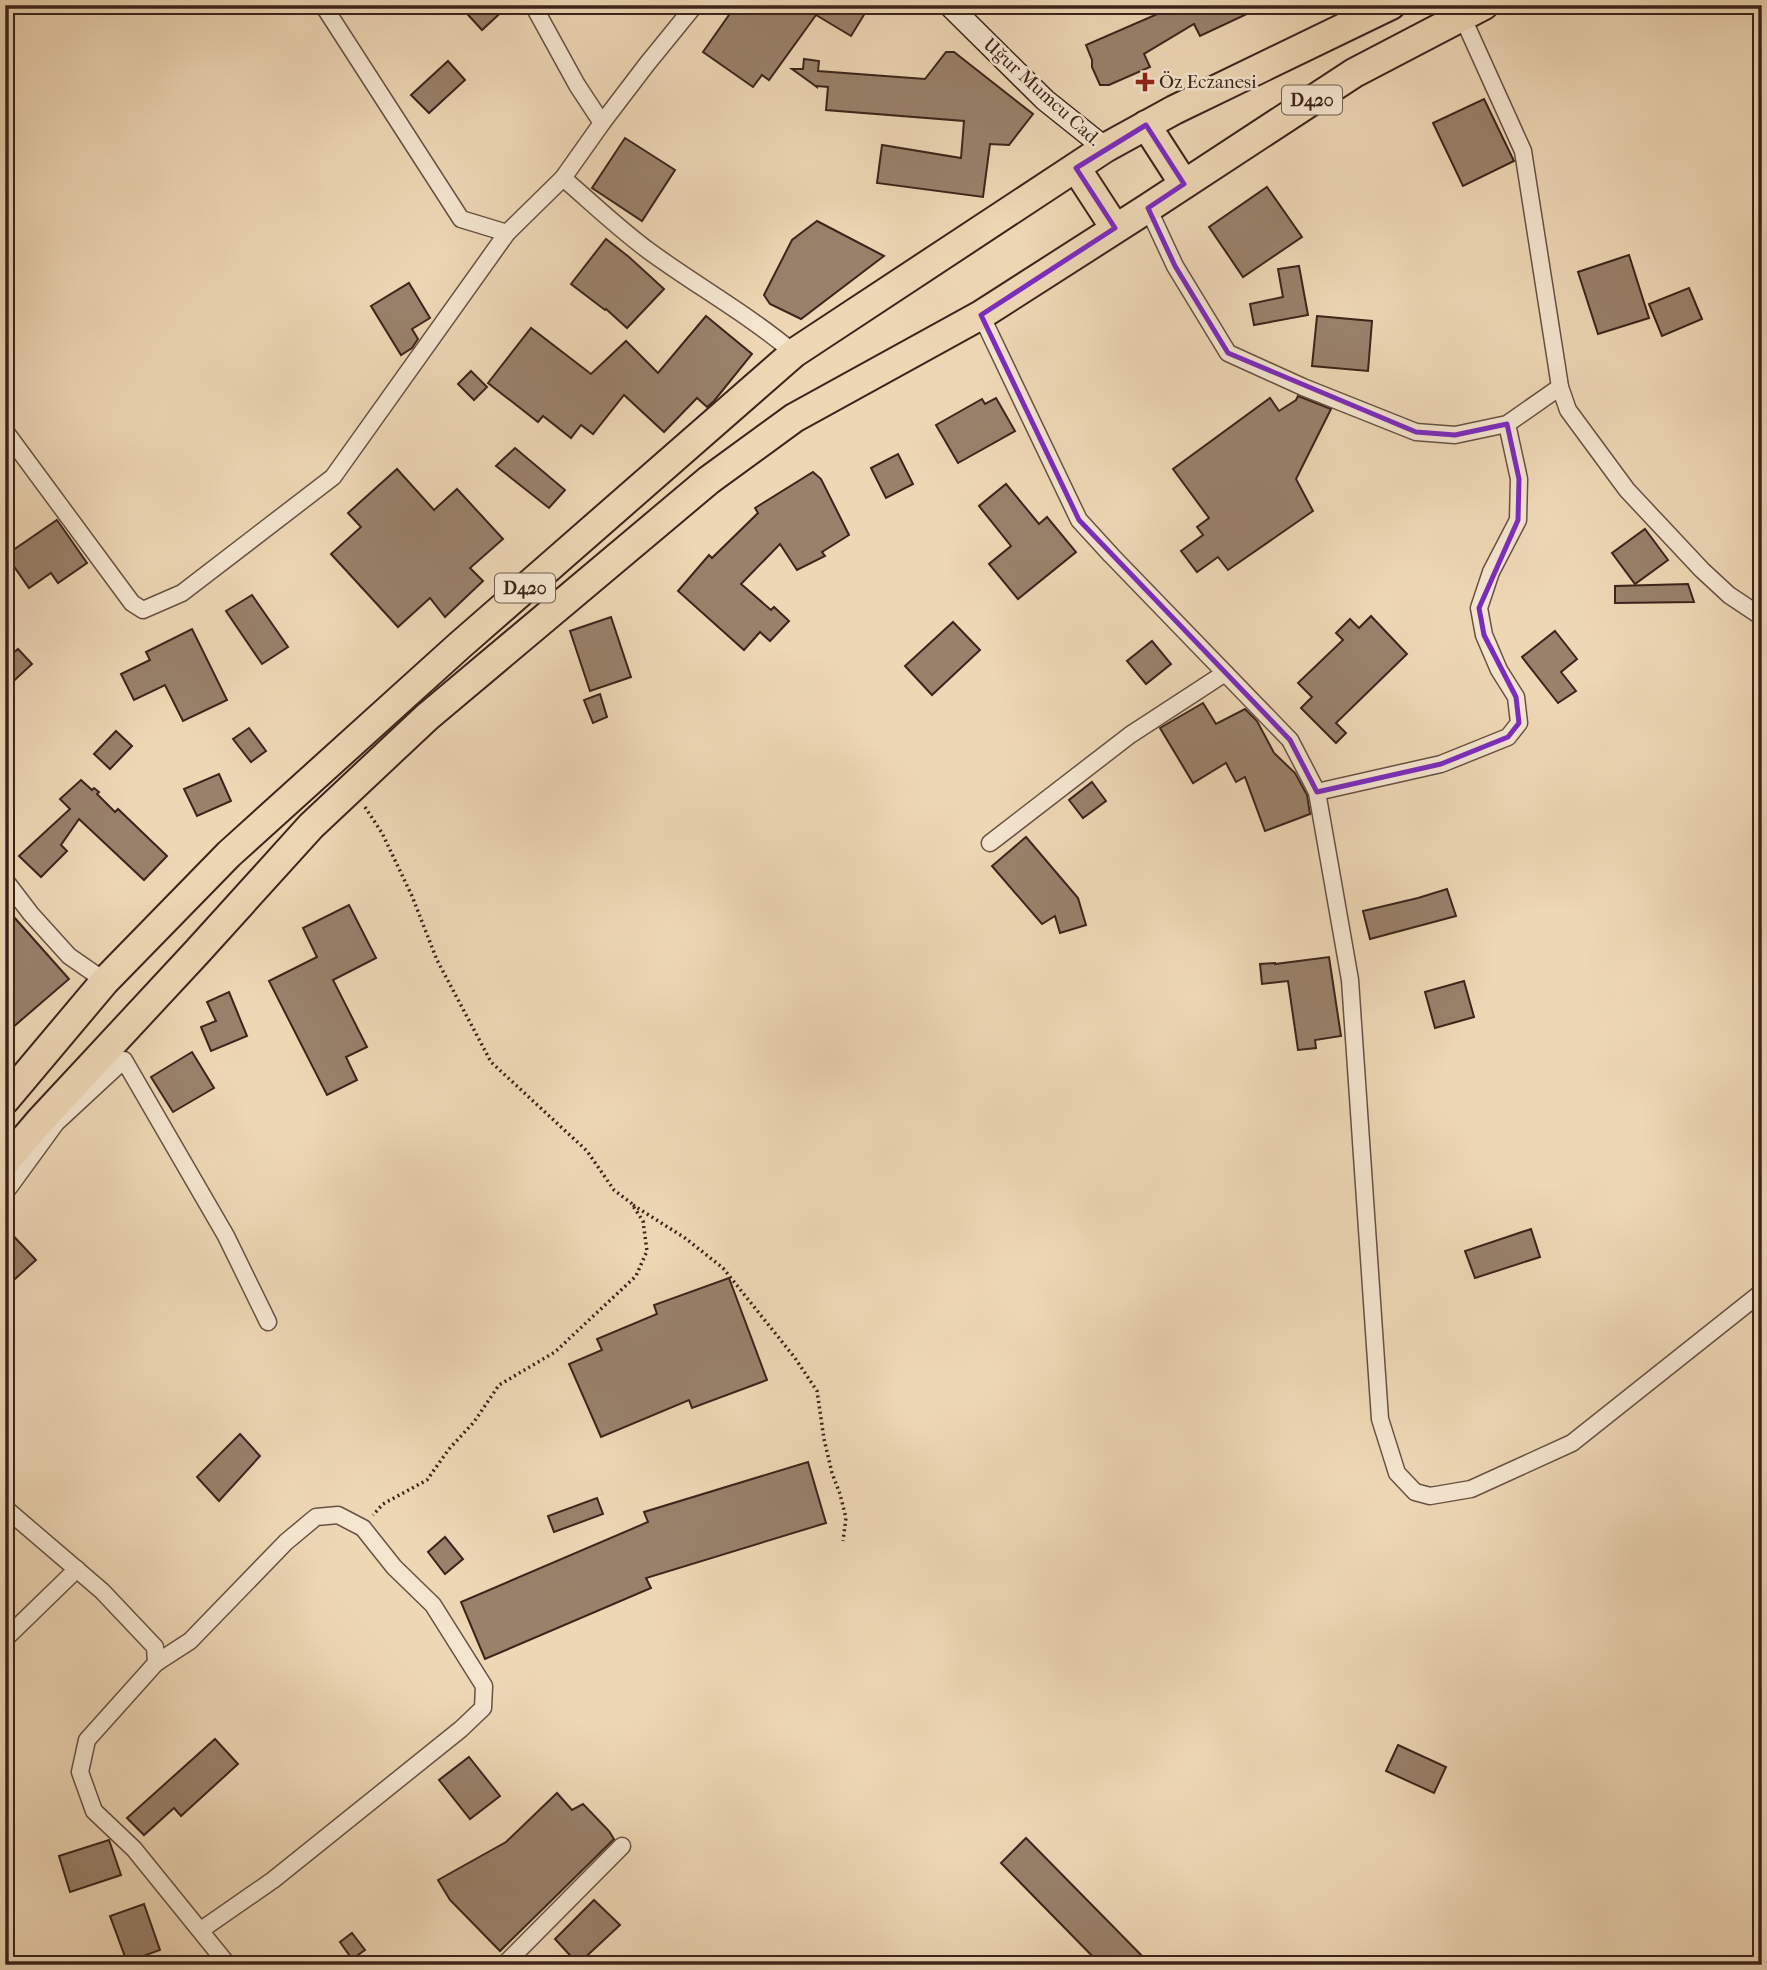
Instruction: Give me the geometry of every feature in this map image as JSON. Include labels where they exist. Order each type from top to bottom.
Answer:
[{"type":"highway","name":"D420","points":[[5,1100],[105,981],[249,836],[459,646],[794,353],[1105,148],[1218,89],[1391,5]]},
{"type":"highway","name":"D420","points":[[1148,208],[1354,73],[1473,10]]},
{"type":"highway","points":[[1146,125],[1184,184]]},
{"type":"highway","points":[[1076,168],[1115,228]]},
{"type":"highway","points":[[5,1162],[311,826],[427,717],[709,480],[794,418],[981,315],[1148,208]]},
{"type":"street","points":[[323,5],[461,219],[508,233]]},
{"type":"street","points":[[533,5],[577,85],[603,123]]},
{"type":"street","points":[[5,431],[132,603],[143,610],[182,593],[333,477],[508,233],[563,178],[647,64],[695,5]]},
{"type":"street","name":"Uğur Mumcu Cad.","points":[[948,5],[1045,100],[1105,148]]},
{"type":"street","points":[[1473,10],[1523,151],[1560,387],[1568,410],[1627,490],[1729,595],[1762,617]]},
{"type":"street","points":[[563,178],[645,248],[767,330],[794,353]]},
{"type":"street","points":[[1148,208],[1175,266],[1228,353],[1303,387],[1416,432],[1455,435],[1507,424],[1560,387]]},
{"type":"street","points":[[981,315],[1079,520],[1290,740],[1317,792],[1350,980],[1381,1419],[1397,1473],[1415,1492],[1430,1496],[1443,1494],[1471,1489],[1572,1443],[1762,1292]]},
{"type":"street","points":[[1317,792],[1441,764],[1508,737],[1519,723],[1516,697],[1499,670],[1484,635],[1479,608],[1491,572],[1518,520],[1519,479],[1507,424]]},
{"type":"street","points":[[990,843],[1130,735],[1225,673]]},
{"type":"street","points":[[5,880],[69,956],[105,981]]},
{"type":"street","points":[[5,1193],[56,1123],[124,1059],[226,1236],[268,1322]]},
{"type":"street","points":[[5,1508],[102,1591],[155,1647],[156,1663]]},
{"type":"street","points":[[201,1930],[317,1846],[484,1708],[484,1686],[433,1605],[394,1567],[363,1528],[338,1515],[316,1517],[286,1542],[190,1641],[156,1663],[87,1740],[80,1772],[94,1811],[134,1849],[228,1965]]},
{"type":"street","points":[[5,1639],[77,1569]]},
{"type":"street","points":[[504,1965],[622,1846]]},
{"type":"path","points":[[352,787],[382,833],[412,895],[437,960],[491,1062],[587,1151],[614,1189],[723,1268],[795,1358],[817,1391],[827,1450],[846,1518],[843,1541]]},
{"type":"path","points":[[363,1528],[383,1504],[427,1480],[449,1449],[474,1422],[499,1385],[555,1352],[636,1276],[647,1251],[643,1221],[631,1203]]},
{"type":"highlighted area","points":[[1146,125],[1184,184],[1148,208],[1175,266],[1228,353],[1416,432],[1455,435],[1507,424],[1519,479],[1518,520],[1479,608],[1484,635],[1516,697],[1519,723],[1508,737],[1441,764],[1317,792],[1290,740],[1079,520],[981,315],[1115,228],[1076,168]]},
{"type":"building","points":[[459,5],[509,5],[482,30]]},
{"type":"building","points":[[736,5],[870,5],[851,36],[816,15],[769,80],[762,75],[753,87],[703,52]]},
{"type":"building","points":[[1178,5],[1266,5],[1200,36],[1194,24],[1144,54],[1150,67],[1109,85],[1100,85],[1086,45]]},
{"type":"building","points":[[946,52],[954,52],[1033,114],[1009,145],[990,144],[983,197],[877,183],[882,145],[961,158],[964,121],[826,110],[828,87],[817,87],[792,69],[803,69],[804,59],[819,61],[818,71],[925,79]]},
{"type":"building","points":[[448,61],[465,80],[429,113],[411,95]]},
{"type":"building","points":[[1484,99],[1514,161],[1463,186],[1433,123]]},
{"type":"building","points":[[625,138],[675,170],[642,221],[592,188]]},
{"type":"building","points":[[1267,187],[1302,237],[1243,277],[1209,227]]},
{"type":"building","points":[[817,221],[884,256],[801,319],[770,304],[764,295],[792,240]]},
{"type":"building","points":[[606,239],[664,289],[627,328],[571,284]]},
{"type":"building","points":[[1629,255],[1649,318],[1598,334],[1578,272]]},
{"type":"building","points":[[1299,266],[1308,315],[1254,325],[1250,304],[1283,297],[1278,269]]},
{"type":"building","points":[[409,283],[430,318],[412,329],[418,339],[412,348],[401,355],[371,306]]},
{"type":"building","points":[[1689,288],[1702,319],[1662,336],[1649,304]]},
{"type":"building","points":[[706,316],[752,354],[714,401],[707,407],[697,398],[664,432],[624,395],[593,434],[581,425],[571,438],[543,416],[538,422],[488,383],[531,328],[591,374],[626,341],[658,373]]},
{"type":"building","points":[[1317,316],[1372,321],[1368,371],[1312,366]]},
{"type":"building","points":[[471,371],[487,387],[474,400],[458,384]]},
{"type":"building","points":[[1298,396],[1331,409],[1296,479],[1313,511],[1228,570],[1218,557],[1197,572],[1181,551],[1203,535],[1197,527],[1209,518],[1173,469],[1270,398],[1279,411]]},
{"type":"building","points":[[996,398],[1015,431],[958,463],[936,425],[982,399],[985,404]]},
{"type":"building","points":[[515,448],[565,490],[549,508],[496,466]]},
{"type":"building","points":[[898,454],[913,484],[886,498],[871,468]]},
{"type":"building","points":[[397,469],[434,510],[457,489],[503,539],[470,568],[483,581],[445,617],[430,598],[398,627],[331,554],[361,527],[348,513]]},
{"type":"building","points":[[813,472],[821,479],[849,535],[822,552],[825,556],[797,570],[780,544],[741,584],[771,610],[774,607],[789,621],[770,641],[760,632],[744,650],[678,591],[709,555],[712,558],[758,513],[755,508]]},
{"type":"building","points":[[1006,484],[1039,524],[1047,517],[1076,552],[1018,599],[989,564],[1011,546],[979,506]]},
{"type":"building","points":[[57,520],[87,563],[58,583],[51,573],[29,588],[6,555]]},
{"type":"building","points":[[1645,529],[1668,560],[1635,584],[1612,553]]},
{"type":"building","points":[[1688,584],[1694,602],[1615,603],[1615,586]]},
{"type":"building","points":[[252,595],[288,647],[262,664],[226,611]]},
{"type":"building","points":[[1371,616],[1407,654],[1336,723],[1346,733],[1336,743],[1301,708],[1312,697],[1298,683],[1343,640],[1336,633],[1350,619],[1359,628]]},
{"type":"building","points":[[611,617],[631,677],[590,691],[570,631]]},
{"type":"building","points":[[953,622],[980,650],[932,695],[905,666]]},
{"type":"building","points":[[192,629],[227,700],[183,721],[165,685],[134,700],[121,674],[150,660],[146,652]]},
{"type":"building","points":[[1555,631],[1577,659],[1561,672],[1576,691],[1558,703],[1522,657]]},
{"type":"building","points":[[1152,641],[1171,664],[1146,684],[1127,661]]},
{"type":"building","points":[[18,649],[32,664],[5,689],[5,660]]},
{"type":"building","points":[[600,694],[607,717],[593,723],[584,700]]},
{"type":"building","points":[[1203,703],[1216,724],[1245,709],[1257,721],[1274,753],[1295,773],[1307,795],[1310,814],[1265,831],[1245,777],[1236,782],[1226,763],[1193,783],[1160,728]]},
{"type":"building","points":[[249,728],[266,751],[251,762],[233,739]]},
{"type":"building","points":[[116,731],[132,746],[110,769],[94,754]]},
{"type":"building","points":[[219,774],[231,801],[197,816],[184,789]]},
{"type":"building","points":[[81,780],[92,790],[94,788],[99,792],[97,794],[115,812],[118,809],[167,856],[144,880],[79,819],[61,845],[67,851],[41,877],[19,856],[70,809],[60,799]]},
{"type":"building","points":[[1092,782],[1106,801],[1083,818],[1069,800]]},
{"type":"building","points":[[1026,837],[1078,898],[1086,925],[1060,933],[1055,916],[1042,924],[992,866]]},
{"type":"building","points":[[1447,889],[1456,916],[1370,939],[1363,911]]},
{"type":"building","points":[[349,905],[376,958],[333,980],[367,1047],[346,1057],[357,1080],[327,1095],[269,981],[317,957],[303,928]]},
{"type":"building","points":[[13,916],[69,979],[5,1034],[5,923]]},
{"type":"building","points":[[1329,957],[1341,1036],[1315,1040],[1316,1048],[1298,1050],[1288,981],[1262,984],[1260,964]]},
{"type":"building","points":[[1464,981],[1474,1017],[1435,1028],[1425,992]]},
{"type":"building","points":[[229,992],[247,1036],[211,1051],[201,1027],[216,1021],[207,1002]]},
{"type":"building","points":[[192,1052],[214,1088],[173,1112],[151,1077]]},
{"type":"building","points":[[5,1227],[36,1260],[5,1288]]},
{"type":"building","points":[[1531,1229],[1540,1257],[1475,1278],[1465,1251]]},
{"type":"building","points":[[729,1278],[767,1380],[692,1408],[689,1400],[601,1437],[569,1364],[602,1350],[597,1339],[657,1314],[654,1305]]},
{"type":"building","points":[[240,1434],[260,1456],[219,1501],[197,1477]]},
{"type":"building","points":[[808,1462],[826,1523],[646,1578],[651,1588],[485,1659],[461,1602],[648,1522],[644,1512]]},
{"type":"building","points":[[597,1498],[603,1514],[554,1532],[548,1516]]},
{"type":"building","points":[[445,1537],[463,1559],[445,1574],[428,1552]]},
{"type":"building","points":[[215,1739],[238,1764],[181,1816],[174,1808],[144,1835],[127,1818]]},
{"type":"building","points":[[1398,1745],[1446,1767],[1434,1793],[1386,1771]]},
{"type":"building","points":[[469,1757],[500,1796],[470,1819],[439,1780]]},
{"type":"building","points":[[557,1793],[572,1810],[583,1804],[614,1839],[500,1951],[450,1900],[438,1880],[506,1842]]},
{"type":"building","points":[[1026,1838],[1151,1965],[1101,1965],[1001,1863]]},
{"type":"building","points":[[109,1840],[121,1875],[70,1892],[59,1856]]},
{"type":"building","points":[[594,1900],[620,1925],[578,1964],[555,1939]]},
{"type":"building","points":[[144,1904],[160,1950],[127,1962],[110,1916]]},
{"type":"building","points":[[352,1933],[365,1950],[352,1959],[340,1942]]},
{"type":"place","name":"Öz Eczanesi","points":[[1145,82]]}]
